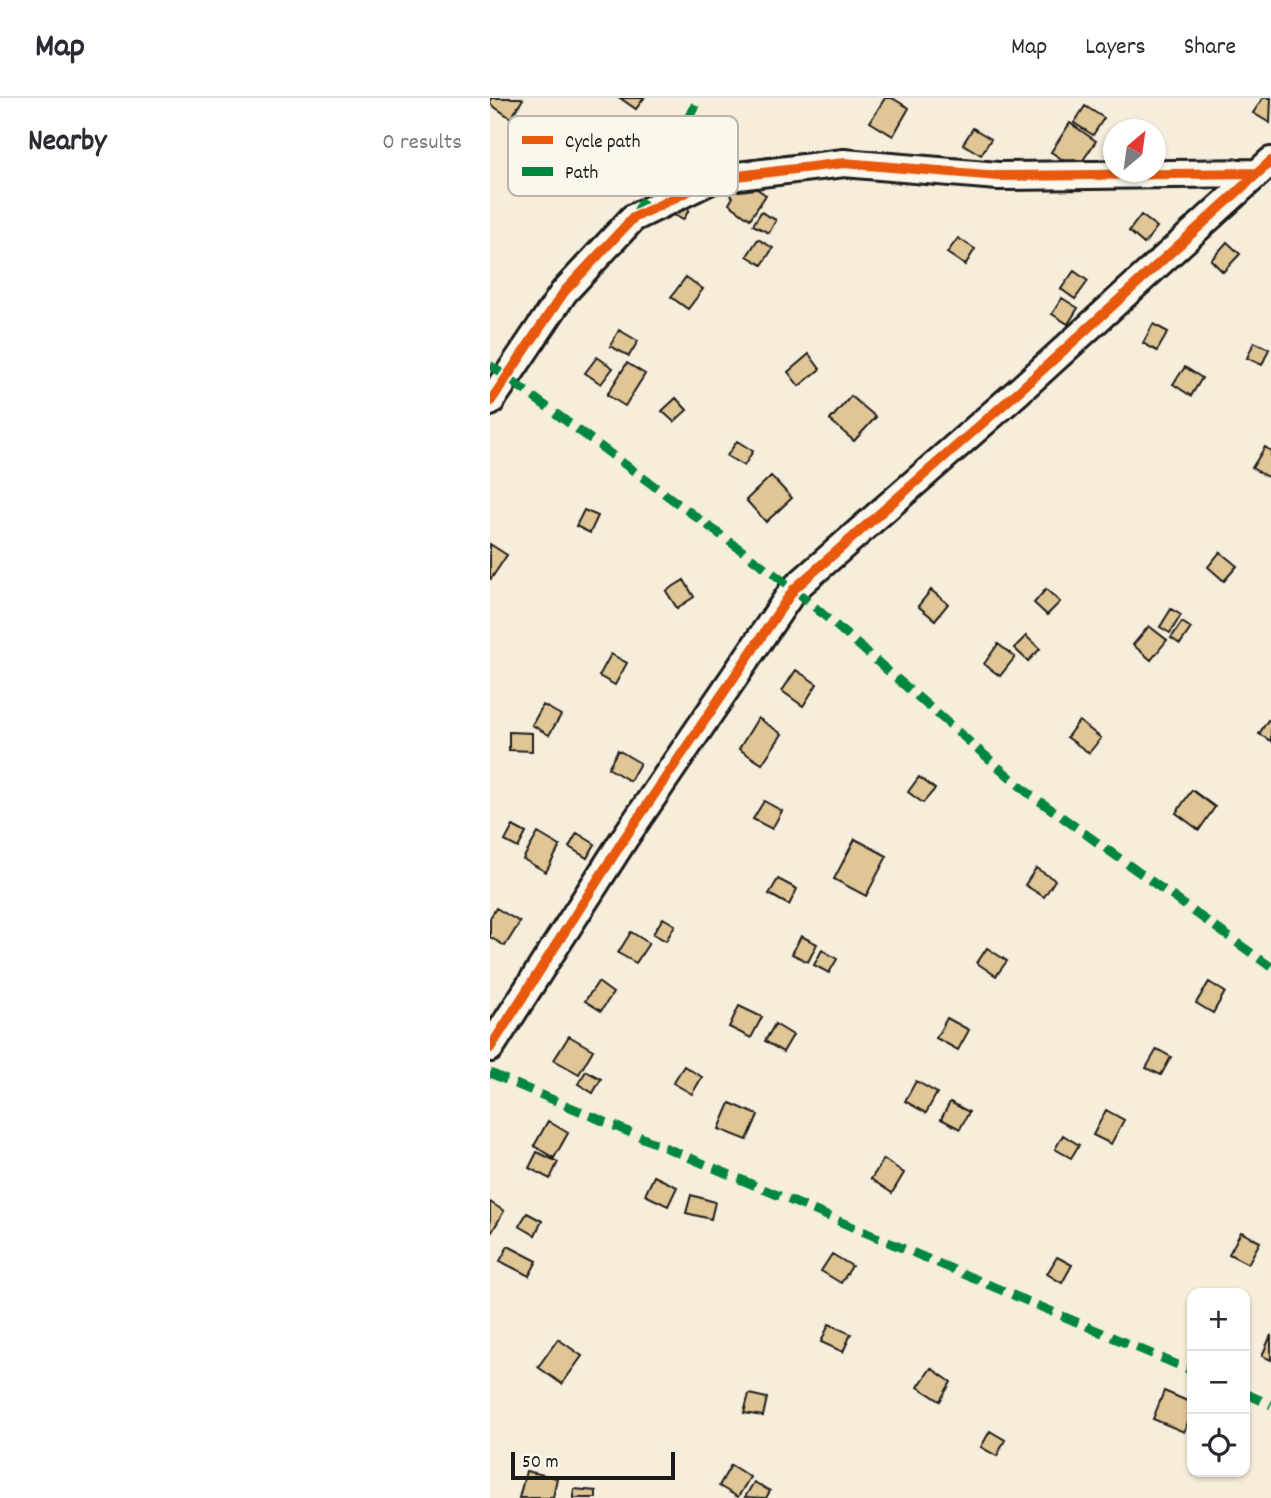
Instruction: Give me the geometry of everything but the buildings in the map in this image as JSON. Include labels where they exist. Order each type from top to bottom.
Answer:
[{"type":"street","points":[[738,176],[844,163],[998,176],[1263,167]]},
{"type":"street","points":[[490,1048],[624,839],[793,589],[1019,391],[1263,167]]},
{"type":"street","points":[[490,402],[564,292],[633,218],[678,196]]},
{"type":"marked path","points":[[689,116],[699,98]]},
{"type":"marked path","points":[[635,215],[645,196]]},
{"type":"marked path","points":[[490,365],[794,589],[1027,792],[1271,967]]},
{"type":"marked path","points":[[490,1073],[1187,1369]]},
{"type":"marked path","points":[[1250,1395],[1271,1405]]},
{"type":"cycle path","points":[[490,1048],[624,839],[794,589],[1019,391],[1271,161]]},
{"type":"cycle path","points":[[738,176],[844,163],[998,176],[1256,173]]},
{"type":"cycle path","points":[[490,402],[564,292],[633,218],[678,196]]}]
